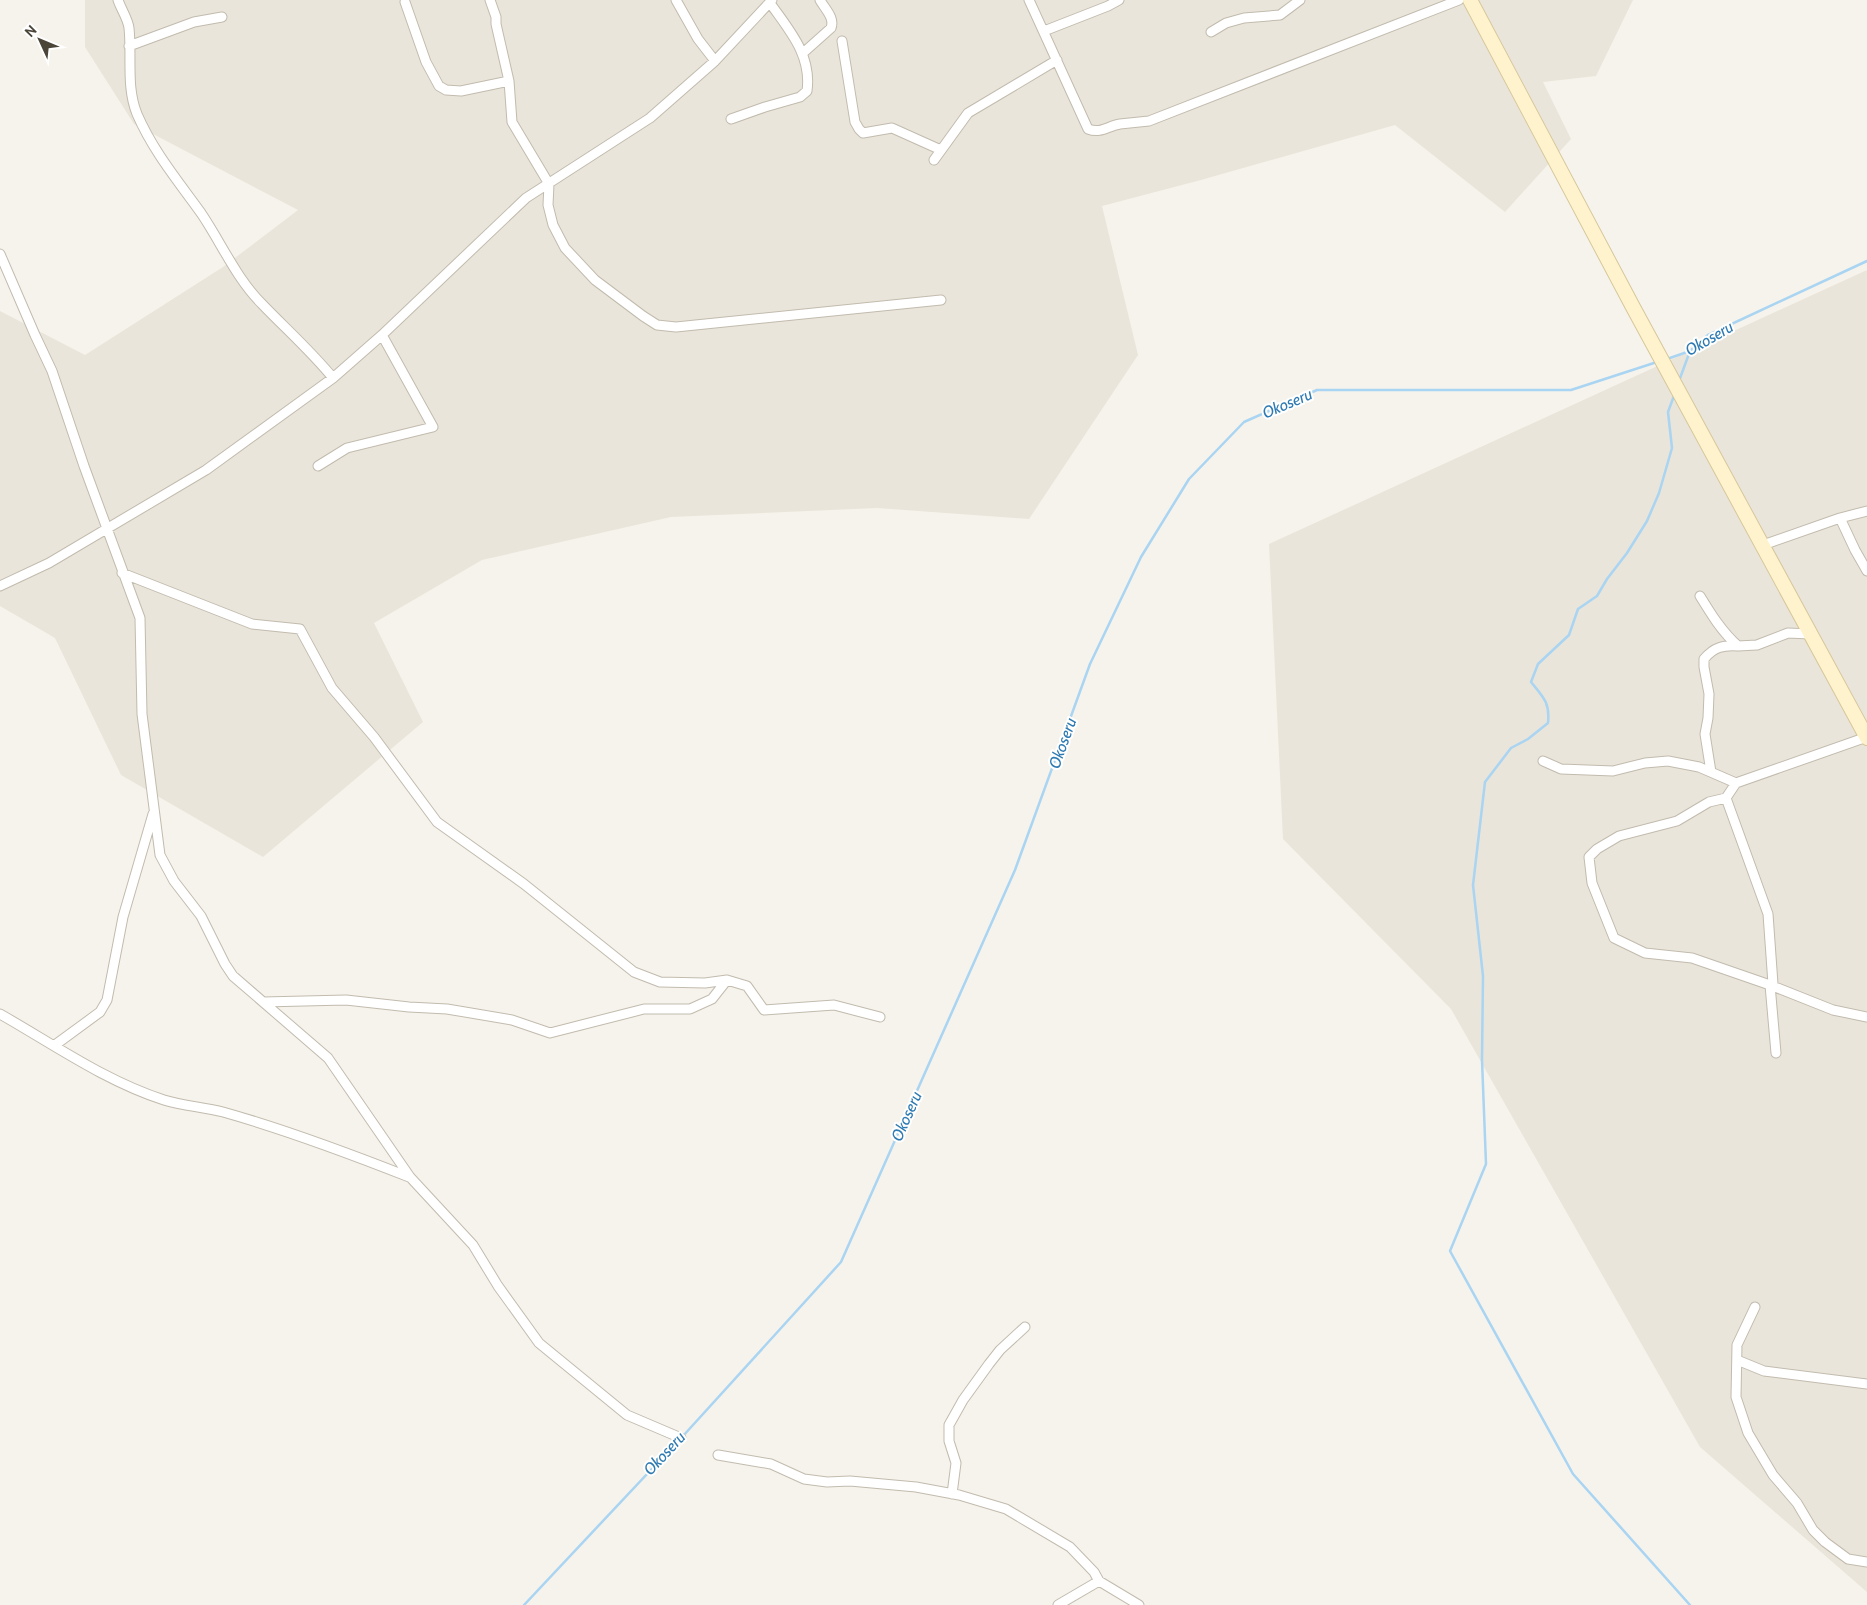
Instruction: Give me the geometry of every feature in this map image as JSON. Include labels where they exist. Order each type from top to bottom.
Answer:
[{"type":"street","points":[[118,0],[129,26],[131,94],[138,115],[167,168],[200,213],[236,274],[262,304],[308,348],[333,378]]},
{"type":"street","points":[[490,0],[496,17],[509,81],[512,122],[549,184],[548,205],[553,225],[565,248],[595,280],[657,325],[685,326],[941,300]]},
{"type":"street","points":[[676,0],[698,39],[715,61]]},
{"type":"street","points":[[803,53],[833,24],[832,19],[820,0]]},
{"type":"street","points":[[1029,0],[1088,129],[1098,131],[1108,130],[1117,125],[1149,121],[1459,0]]},
{"type":"street","points":[[1044,31],[1119,0]]},
{"type":"street","points":[[1211,32],[1226,23],[1244,18],[1280,15],[1300,0]]},
{"type":"street","points":[[1470,0],[1634,309],[1867,737],[1736,783],[1726,798],[1709,802],[1677,821],[1619,836],[1597,849],[1589,857],[1592,884],[1611,933],[1619,941],[1645,953],[1692,958],[1770,985],[1833,1010],[1867,1017]]},
{"type":"street","points":[[405,2],[426,62],[439,86],[446,90],[461,91],[509,81]]},
{"type":"street","points":[[0,586],[49,563],[206,470],[333,378],[382,335],[526,198],[650,118],[715,61],[771,2],[803,53],[809,80],[807,91],[800,97],[765,107],[731,120]]},
{"type":"street","points":[[129,46],[185,25],[222,16]]},
{"type":"street","points":[[842,41],[855,122],[859,130],[863,133],[892,128],[941,150]]},
{"type":"street","points":[[934,160],[968,113],[1057,60]]},
{"type":"street","points":[[0,254],[34,336],[52,370],[122,572],[140,618],[142,714],[156,839],[160,854],[168,871],[201,916],[233,976],[328,1058],[410,1177],[473,1245],[498,1286],[539,1343],[627,1414],[681,1438]]},
{"type":"street","points":[[318,466],[347,448],[433,427],[382,335]]},
{"type":"street","points":[[1762,545],[1840,518],[1867,511]]},
{"type":"street","points":[[1840,518],[1867,571]]},
{"type":"street","points":[[122,572],[252,624],[300,629],[332,688],[374,737],[438,822],[539,896],[634,972],[660,982],[705,983],[727,980],[747,986],[764,1010],[834,1005],[880,1017]]},
{"type":"street","points":[[1700,596],[1714,618],[1730,639],[1738,646]]},
{"type":"street","points":[[1711,772],[1705,734],[1709,694],[1704,659],[1715,648],[1757,644],[1788,633],[1810,634]]},
{"type":"street","points":[[1543,761],[1561,769],[1613,770],[1645,763],[1668,761],[1699,767],[1736,783]]},
{"type":"street","points":[[1726,798],[1768,914],[1773,984],[1770,985],[1776,1053]]},
{"type":"street","points":[[55,1045],[100,1012],[107,1000],[123,917],[154,809]]},
{"type":"street","points":[[263,1002],[346,1000],[447,1009],[512,1020],[550,1033],[644,1009],[690,1009],[712,999],[727,980]]},
{"type":"street","points":[[0,1014],[108,1076],[164,1100],[221,1111],[285,1130],[410,1177]]},
{"type":"street","points":[[1755,1307],[1738,1345],[1737,1360],[1736,1397],[1748,1433],[1773,1475],[1797,1503],[1813,1530],[1825,1542],[1848,1559],[1867,1562]]},
{"type":"street","points":[[952,1494],[956,1463],[949,1442],[949,1425],[963,1400],[994,1357],[1025,1327]]},
{"type":"street","points":[[1737,1360],[1764,1371],[1867,1384]]},
{"type":"street","points":[[718,1455],[771,1464],[804,1479],[916,1487],[952,1494],[1006,1509],[1070,1547],[1094,1572],[1099,1581],[1139,1605]]},
{"type":"street","points":[[1058,1605],[1099,1581]]},
{"type":"shaded area","points":[[85,0],[1633,0],[1596,76],[1543,82],[1571,139],[1505,212],[1395,125],[1102,206],[1138,355],[1029,519],[877,508],[671,517],[482,560],[374,623],[423,722],[263,857],[121,775],[55,638],[0,606],[0,311],[85,355],[223,267],[298,210],[134,124],[85,47]]},
{"type":"shaded area","points":[[1867,270],[1867,1592],[1700,1447],[1451,1009],[1283,839],[1269,544]]},
{"type":"waterway","name":"Okoseru","points":[[1667,359],[1690,351],[1708,335],[1867,261]]},
{"type":"waterway","points":[[1679,381],[1690,351]]},
{"type":"waterway","name":"Okoseru","points":[[683,1436],[841,1262],[1015,870],[1090,664],[1141,557],[1189,479],[1244,422],[1317,390],[1571,390],[1657,362]]},
{"type":"waterway","points":[[1675,393],[1668,412],[1672,448],[1659,493],[1647,521],[1597,596],[1578,609],[1569,635],[1538,664],[1531,682],[1547,705],[1548,723],[1528,739],[1511,748],[1485,782],[1473,885],[1483,976],[1482,1060],[1486,1164],[1450,1251],[1573,1474],[1690,1605]]},
{"type":"waterway","name":"Okoseru","points":[[524,1605],[679,1440]]}]
